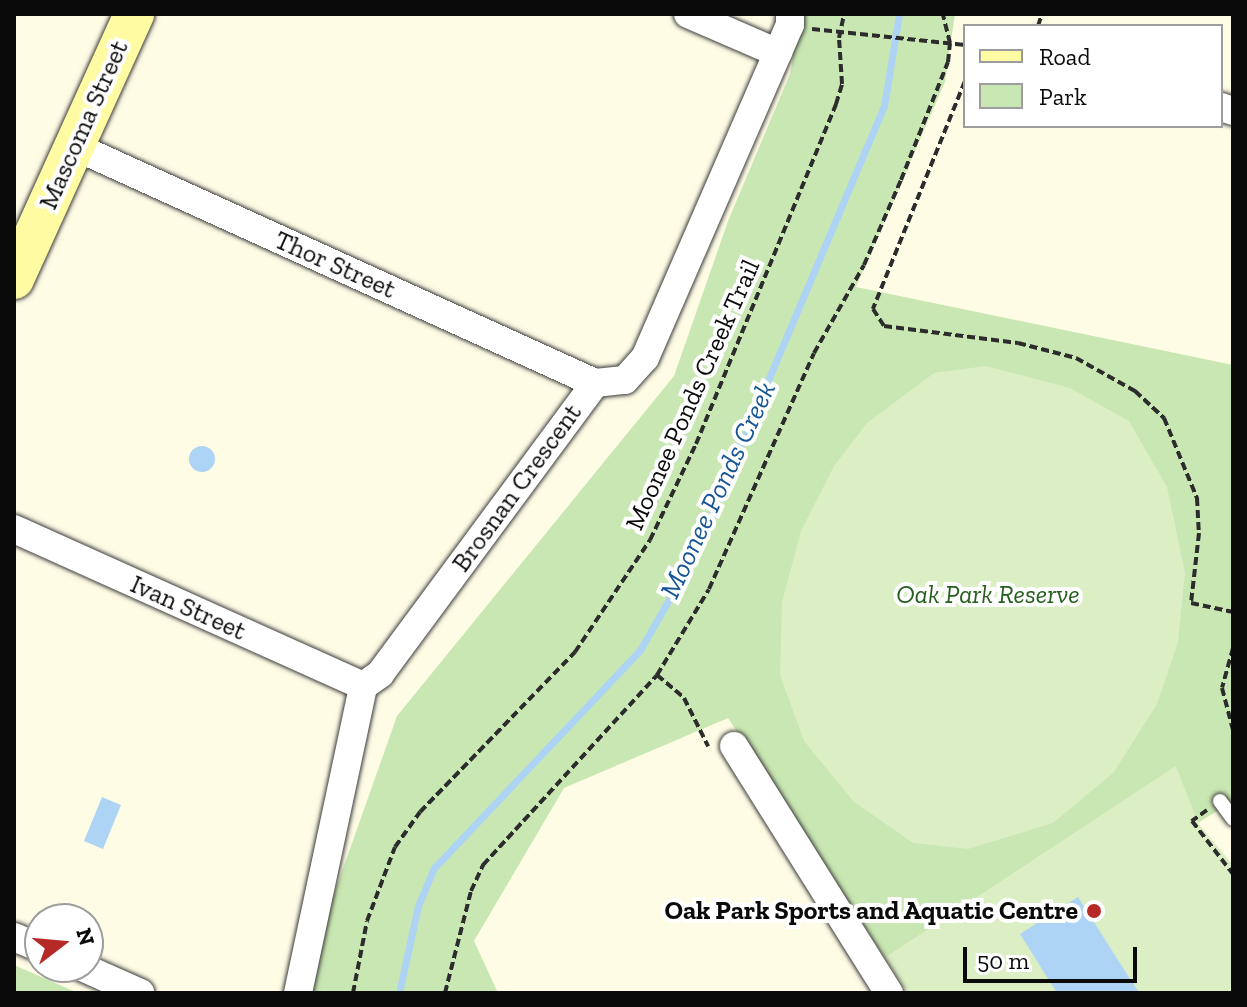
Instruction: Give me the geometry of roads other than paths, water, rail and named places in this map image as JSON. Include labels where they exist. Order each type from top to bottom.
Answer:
[{"type":"main road","name":"Mascoma Street","points":[[14,279],[134,14]]},
{"type":"street","points":[[688,14],[778,53]]},
{"type":"street","name":"Brosnan Crescent","points":[[363,686],[380,674],[595,383],[625,380],[645,358],[790,20]]},
{"type":"street","name":"Thor Street","points":[[74,146],[595,383]]},
{"type":"street","name":"Ivan Street","points":[[14,529],[363,686]]},
{"type":"street","points":[[298,993],[363,686]]},
{"type":"street","points":[[722,748],[889,993]]},
{"type":"street","points":[[104,977],[140,993]]},
{"type":"lane","points":[[1220,801],[1233,819]]},
{"type":"water","points":[[202,446],[211,450],[215,459],[211,468],[202,472],[193,468],[189,459],[193,450]]},
{"type":"water","points":[[102,797],[121,805],[103,849],[84,841]]},
{"type":"water","points":[[1078,897],[1139,993],[1057,993],[1020,934]]},
{"type":"waterway","name":"Moonee Ponds Creek","points":[[399,993],[418,906],[434,868],[640,650],[693,558],[884,106],[899,14]]},
{"type":"place","name":"Oak Park Sports and Aquatic Centre","points":[[1094,911]]},
{"type":"park label","name":"Oak Park Reserve","points":[[988,595]]}]
